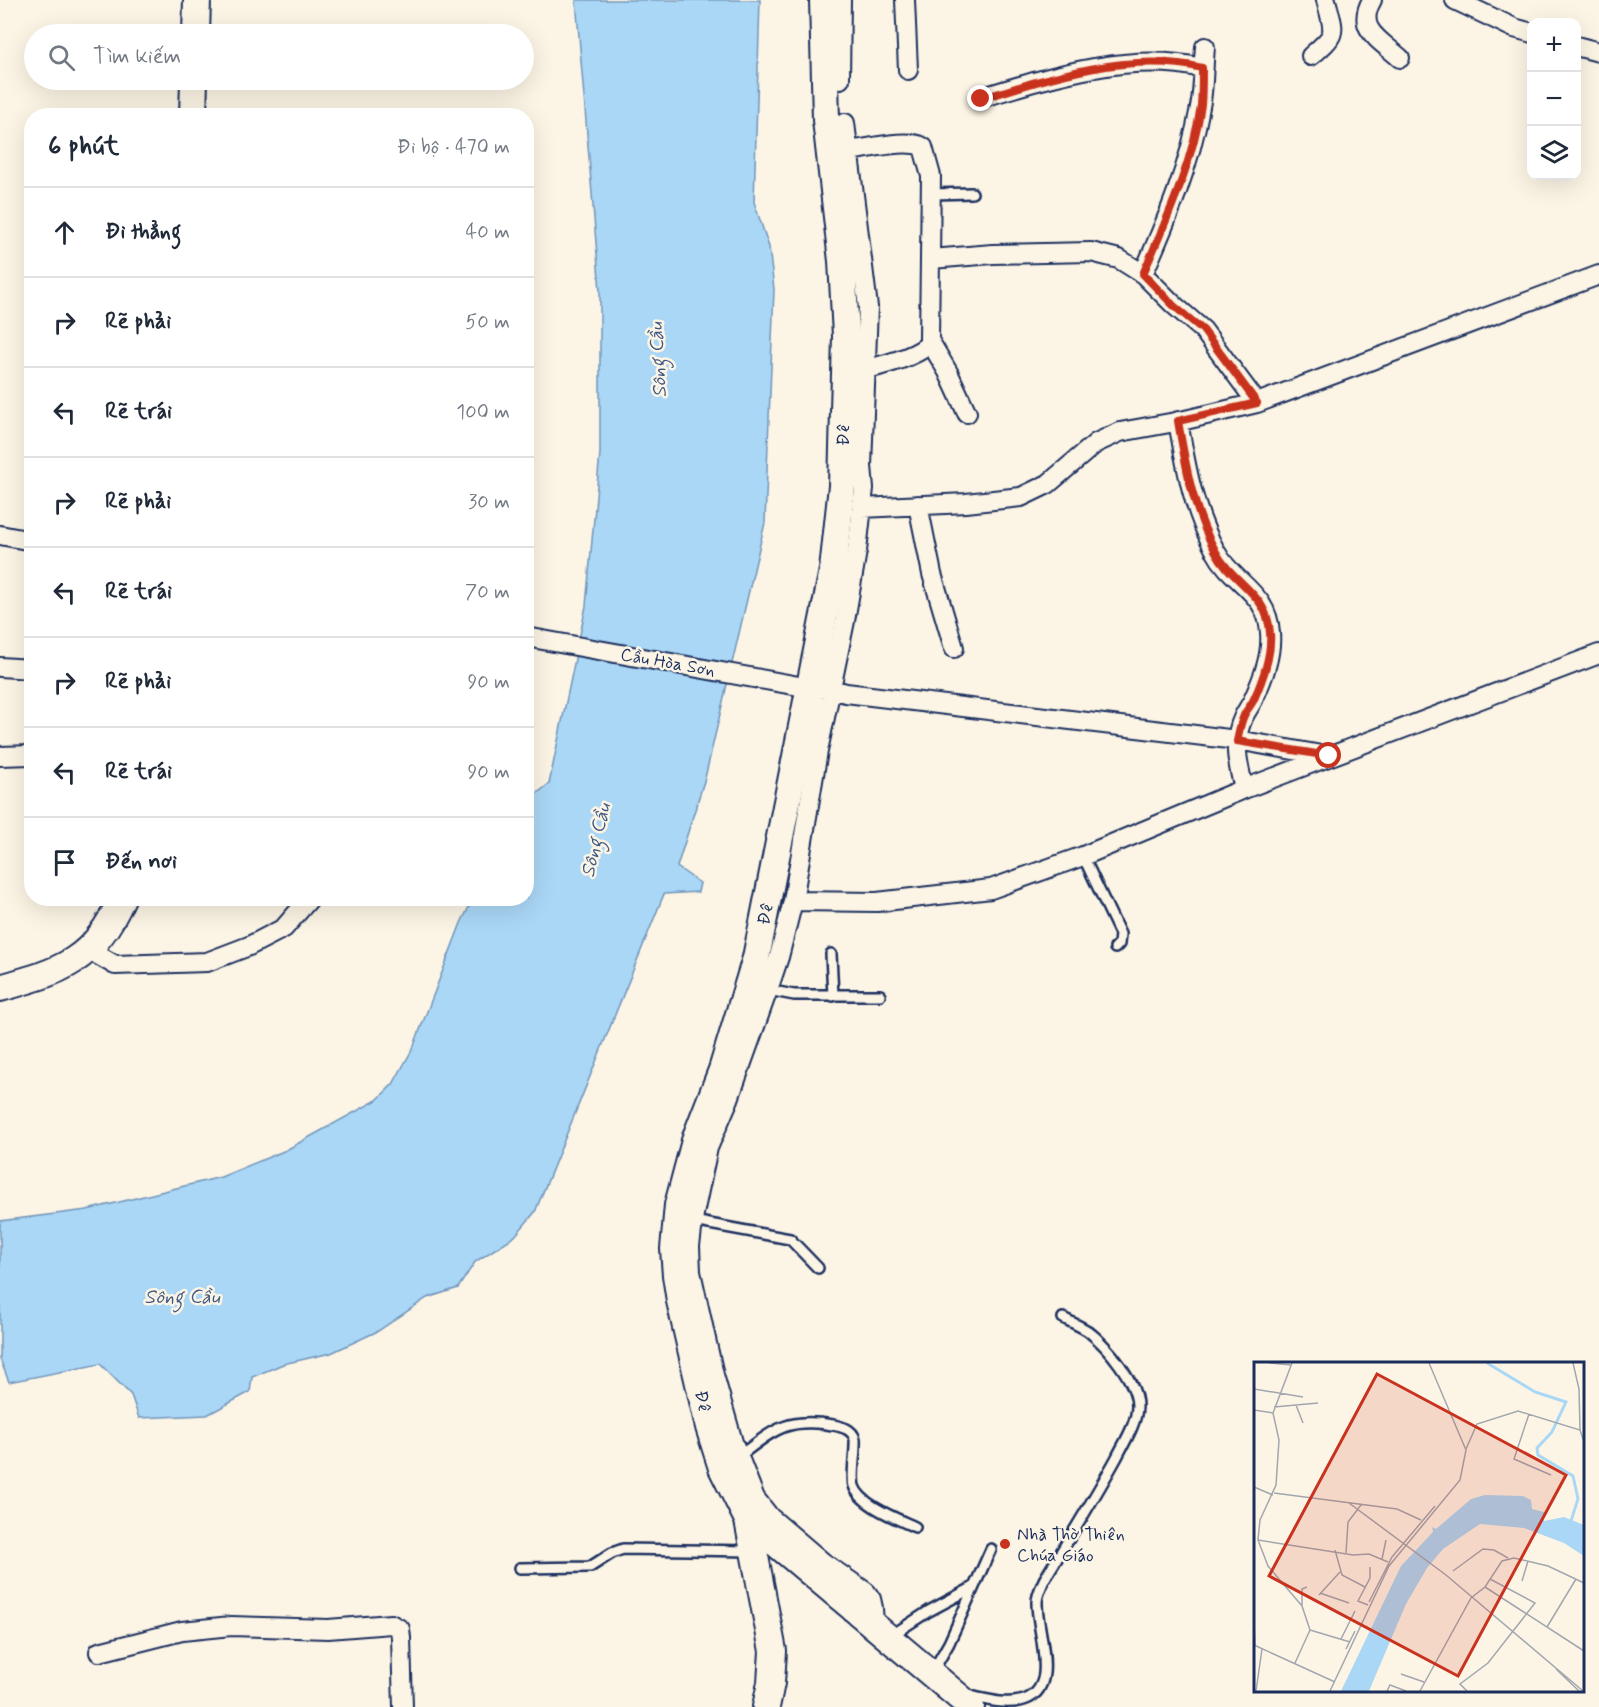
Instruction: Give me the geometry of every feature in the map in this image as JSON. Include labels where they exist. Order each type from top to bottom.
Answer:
[{"type":"main road","points":[[196,24],[197,0]]},
{"type":"main road","name":"Đê","points":[[823,0],[826,120],[842,261],[846,336],[842,486],[821,688],[756,958],[722,1070],[696,1137],[678,1205],[674,1249],[680,1301],[709,1427],[722,1468],[748,1520],[963,1701]]},
{"type":"main road","points":[[193,108],[194,90]]},
{"type":"main road","points":[[0,988],[50,973],[89,950],[117,906]]},
{"type":"main road","points":[[748,1520],[773,1651],[771,1683],[766,1707]]},
{"type":"street","points":[[840,80],[841,0]]},
{"type":"street","points":[[905,0],[909,70]]},
{"type":"street","points":[[1311,56],[1331,38],[1334,30],[1326,0]]},
{"type":"street","points":[[1372,0],[1365,20],[1369,31],[1400,58]]},
{"type":"street","points":[[1455,0],[1514,28],[1527,32]]},
{"type":"street","points":[[1143,274],[1188,161],[1201,105],[1205,47]]},
{"type":"street","points":[[1581,47],[1599,52]]},
{"type":"street","points":[[981,99],[1075,72],[1140,63],[1178,62],[1202,68]]},
{"type":"street","points":[[845,123],[868,307],[862,508],[845,621],[821,688],[811,785],[793,902],[768,990],[729,1099],[708,1148],[693,1221],[691,1272],[714,1375],[738,1457],[755,1498],[770,1517],[824,1563],[866,1592],[871,1599],[881,1631]]},
{"type":"street","points":[[848,151],[916,143],[923,147],[931,176],[930,343],[948,372],[967,413]]},
{"type":"street","points":[[931,259],[993,254],[1091,252],[1119,259],[1143,274],[1174,306],[1203,330],[1257,403]]},
{"type":"street","points":[[862,508],[966,503],[1021,497],[1048,484],[1096,442],[1120,432],[1257,403],[1599,275]]},
{"type":"street","points":[[867,369],[922,350],[930,343]]},
{"type":"street","points":[[1178,421],[1192,499],[1215,551],[1226,569],[1259,599],[1266,614],[1270,632],[1269,655],[1264,675],[1243,718],[1237,741],[1236,761],[1244,789]]},
{"type":"street","points":[[918,505],[932,574],[954,648]]},
{"type":"street","points":[[0,535],[24,540]]},
{"type":"street","name":"Cầu Hòa Sơn","points":[[534,638],[846,693],[1237,741],[1329,756]]},
{"type":"street","points":[[793,902],[877,902],[991,889],[1083,856],[1244,789],[1599,654]]},
{"type":"street","points":[[0,667],[24,668]]},
{"type":"street","points":[[0,756],[24,755]]},
{"type":"street","points":[[89,950],[115,965],[207,962],[249,946],[284,928],[303,906]]},
{"type":"street","points":[[99,1652],[182,1631],[231,1626],[328,1629],[391,1624],[400,1629],[403,1707]]},
{"type":"lane","points":[[931,194],[972,193]]},
{"type":"lane","points":[[1083,856],[1120,934],[1119,944],[1115,948]]},
{"type":"lane","points":[[831,954],[833,996]]},
{"type":"lane","points":[[768,990],[794,995],[880,995]]},
{"type":"lane","points":[[693,1221],[790,1239],[818,1268]]},
{"type":"lane","points":[[963,1701],[1019,1701],[1027,1699],[1041,1687],[1045,1676],[1045,1660],[1038,1617],[1039,1592],[1044,1580],[1094,1500],[1123,1445],[1137,1409],[1136,1394],[1120,1366],[1103,1345],[1087,1330],[1063,1318]]},
{"type":"lane","points":[[738,1457],[784,1426],[811,1421],[843,1427],[853,1433],[855,1439],[854,1486],[860,1497],[915,1527]]},
{"type":"lane","points":[[520,1568],[590,1567],[623,1549],[754,1551]]},
{"type":"lane","points":[[931,1674],[949,1643],[991,1549]]},
{"type":"lane","points":[[881,1631],[929,1611],[972,1588]]},
{"type":"water","name":"Sông Cầu","points":[[576,0],[760,0],[754,202],[769,247],[774,289],[765,523],[705,778],[677,867],[700,883],[698,892],[664,894],[535,1212],[515,1236],[475,1262],[458,1288],[427,1298],[378,1331],[331,1353],[283,1364],[252,1377],[250,1392],[207,1415],[139,1418],[131,1395],[100,1364],[9,1382],[0,1359],[0,1221],[87,1210],[221,1177],[286,1150],[377,1100],[393,1084],[413,1048],[470,906],[534,906],[534,796],[549,784],[586,606],[600,453],[600,291]]},
{"type":"place","name":"Nhà Thờ Thiên Chúa Giáo","points":[[1005,1544]]},
{"type":"route","points":[[981,99],[1075,72],[1140,63],[1178,62],[1202,68],[1201,105],[1188,161],[1143,274],[1174,306],[1203,330],[1257,403],[1178,421],[1192,499],[1215,551],[1226,569],[1259,599],[1266,614],[1270,632],[1269,655],[1264,675],[1243,718],[1237,741],[1329,756]]}]
